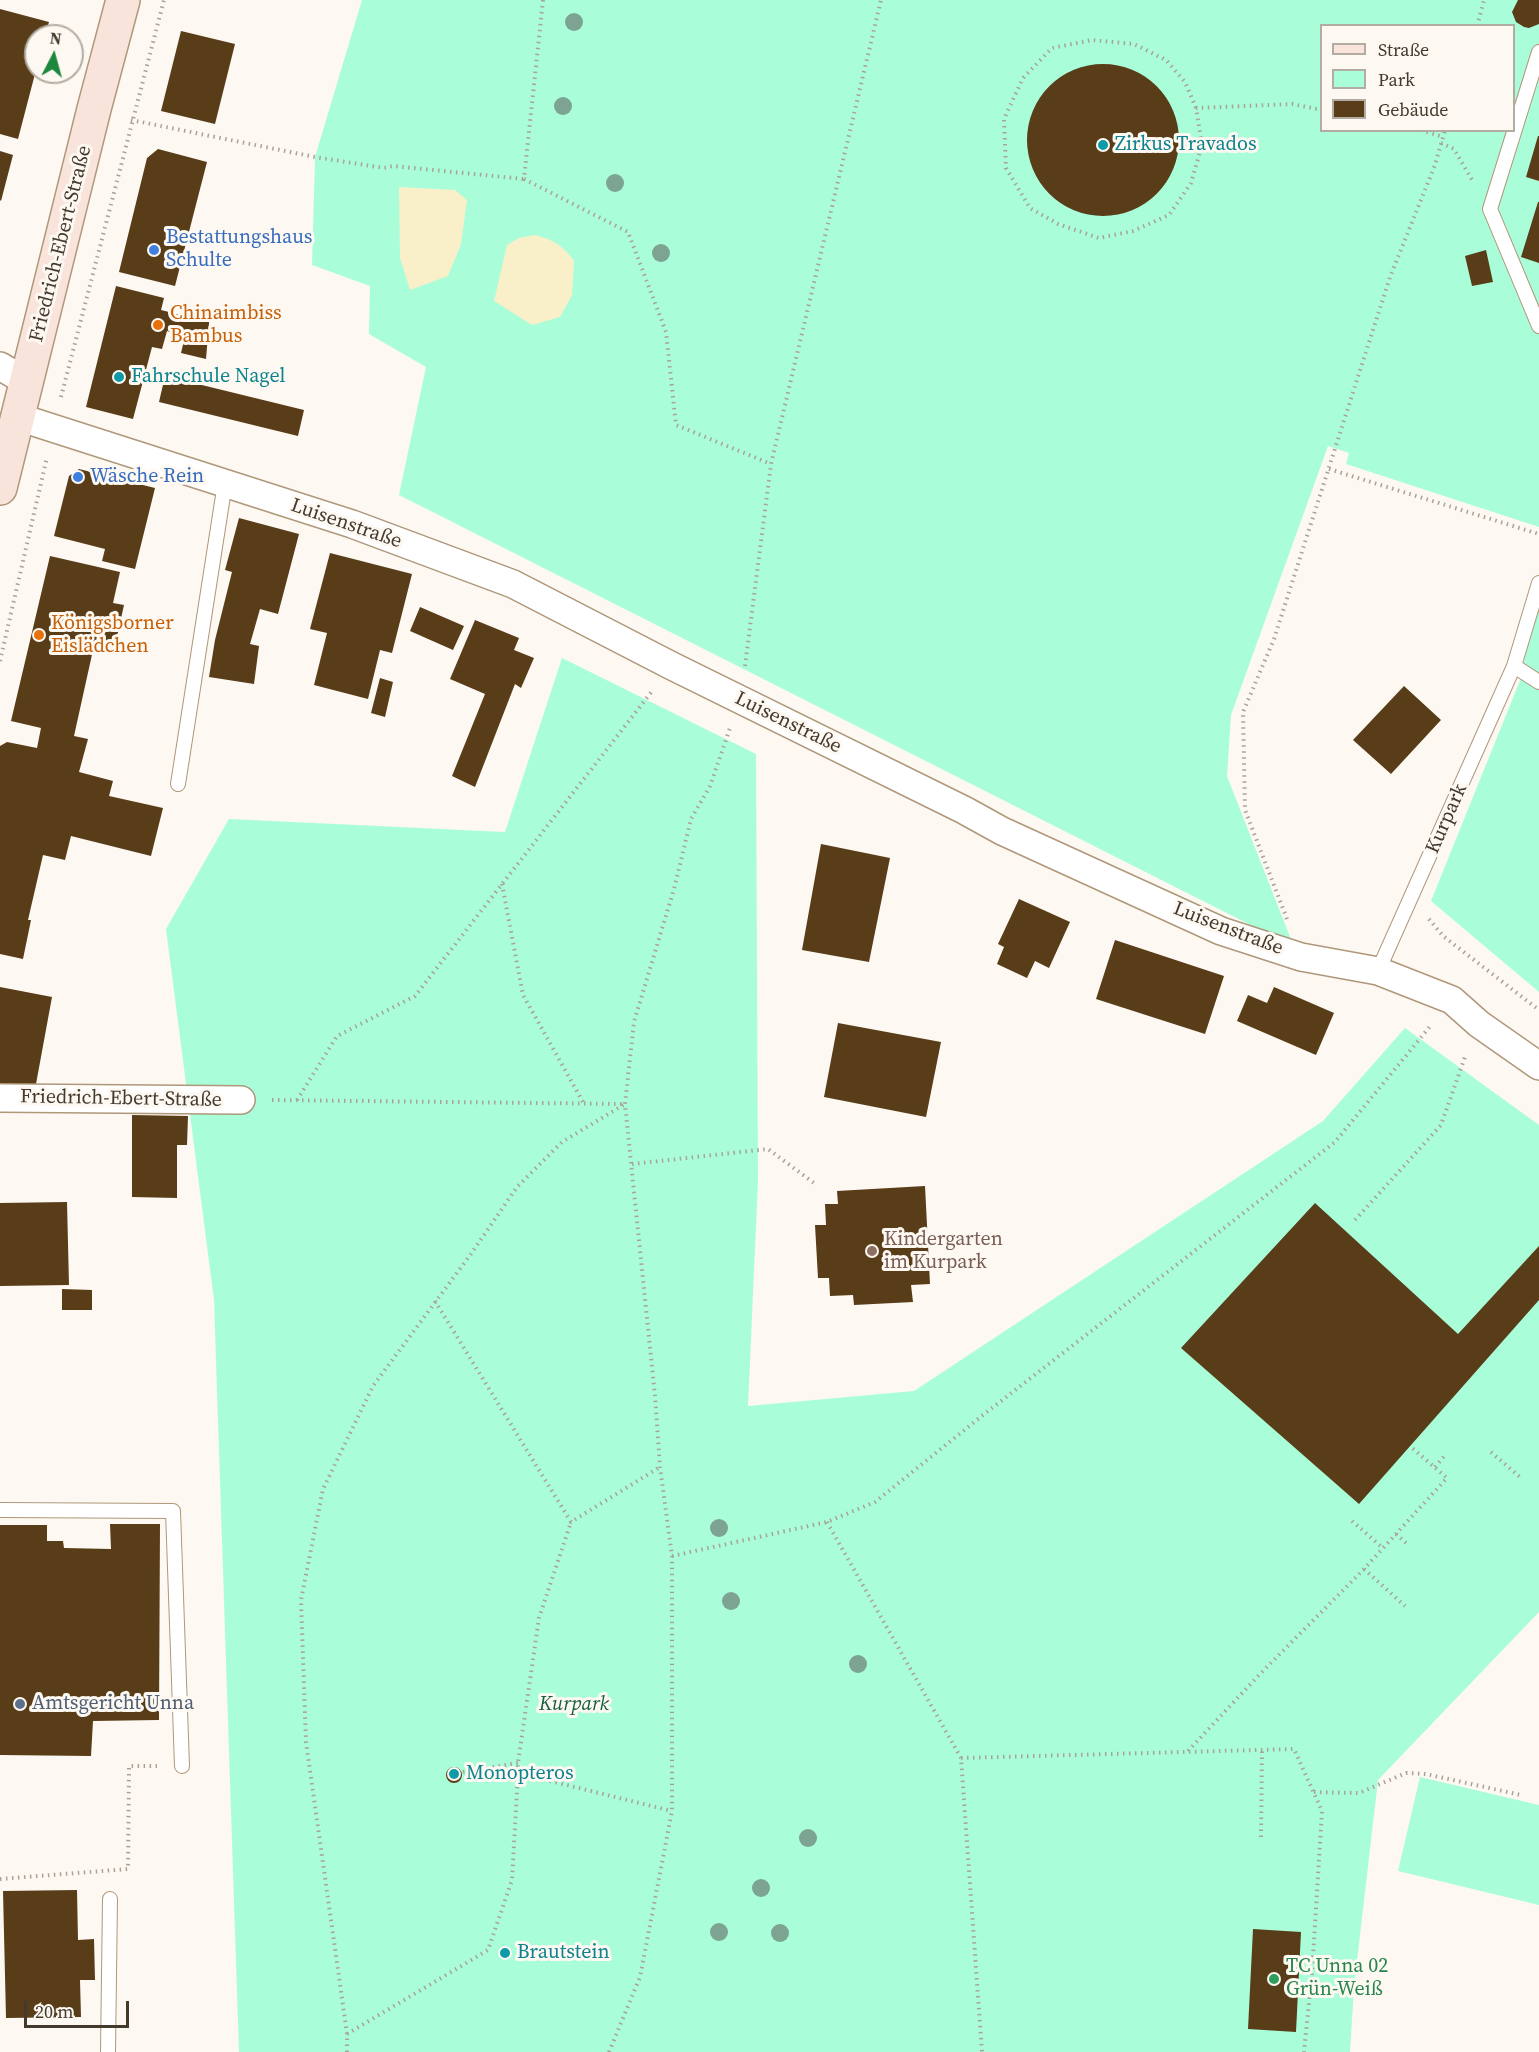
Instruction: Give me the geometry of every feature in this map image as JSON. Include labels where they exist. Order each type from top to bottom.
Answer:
[{"type":"main road","name":"Friedrich-Ebert-Straße","points":[[0,488],[18,417],[13,374],[94,109],[123,0]]},
{"type":"street","name":"Luisenstraße","points":[[18,417],[352,524],[513,584],[1002,831],[1221,931],[1302,957],[1378,970],[1452,1000],[1479,1024],[1539,1066]]},
{"type":"street","name":"Friedrich-Ebert-Straße","points":[[0,1098],[241,1100]]},
{"type":"lane","points":[[1515,129],[1539,52]]},
{"type":"lane","points":[[1514,132],[1490,209],[1539,326]]},
{"type":"lane","points":[[178,784],[225,483]]},
{"type":"lane","name":"Kurpark","points":[[1378,970],[1413,897],[1514,666],[1539,583]]},
{"type":"lane","points":[[1514,666],[1539,682]]},
{"type":"lane","points":[[0,1510],[173,1511],[182,1766]]},
{"type":"lane","points":[[108,2052],[110,1899]]},
{"type":"path","points":[[0,662],[53,428],[164,0]]},
{"type":"path","points":[[524,179],[543,0]]},
{"type":"path","points":[[609,2052],[640,1977],[672,1811],[672,1556],[660,1467],[655,1396],[625,1104],[634,1022],[674,889],[691,819],[710,786],[741,699],[771,464],[881,0]]},
{"type":"path","points":[[1478,24],[1484,0]]},
{"type":"path","points":[[1092,40],[1134,44],[1166,60],[1185,82],[1196,108],[1202,145],[1191,183],[1169,215],[1133,231],[1099,238],[1058,224],[1030,208],[1006,168],[1004,119],[1023,78],[1052,48],[1092,40]]},
{"type":"path","points":[[1196,108],[1292,104],[1320,110]]},
{"type":"path","points":[[94,109],[132,120],[315,157],[384,168],[393,166],[524,179],[628,232],[666,332],[676,425],[771,464]]},
{"type":"path","points":[[1427,132],[1443,137]]},
{"type":"path","points":[[1302,957],[1245,810],[1243,712],[1274,639],[1390,277],[1435,165],[1444,132]]},
{"type":"path","points":[[1441,143],[1454,149],[1490,209]]},
{"type":"path","points":[[1329,469],[1539,534]]},
{"type":"path","points":[[297,1100],[337,1036],[415,996],[672,666]]},
{"type":"path","points":[[502,884],[523,995],[583,1102]]},
{"type":"path","points":[[1413,897],[1443,936],[1539,1010]]},
{"type":"path","points":[[672,1556],[827,1522],[875,1502],[983,1415],[1335,1142],[1452,1000]]},
{"type":"path","points":[[1355,1220],[1441,1125],[1460,1068],[1479,1024]]},
{"type":"path","points":[[241,1100],[625,1104]]},
{"type":"path","points":[[347,2052],[347,2034],[306,1742],[301,1600],[322,1488],[373,1386],[517,1187],[562,1142],[625,1104]]},
{"type":"path","points":[[632,1164],[768,1149],[814,1183]]},
{"type":"path","points":[[435,1301],[571,1522]]},
{"type":"path","points":[[1188,1752],[1260,1674],[1364,1569],[1447,1478],[1410,1446]]},
{"type":"path","points":[[1491,1452],[1521,1478]]},
{"type":"path","points":[[1435,1467],[1446,1454]]},
{"type":"path","points":[[347,2034],[488,1950],[512,1880],[518,1763],[539,1618],[571,1522],[660,1467]]},
{"type":"path","points":[[1352,1521],[1383,1548]]},
{"type":"path","points":[[827,1522],[961,1758],[982,2052]]},
{"type":"path","points":[[1396,1534],[1407,1544]]},
{"type":"path","points":[[1364,1569],[1405,1606]]},
{"type":"path","points":[[961,1758],[1294,1749],[1322,1811],[1312,1972],[1304,2052]]},
{"type":"path","points":[[1261,1837],[1262,1750]]},
{"type":"path","points":[[463,1772],[518,1763]]},
{"type":"path","points":[[0,1879],[128,1869],[129,1766],[182,1766]]},
{"type":"path","points":[[518,1773],[672,1811]]},
{"type":"path","points":[[1314,1792],[1359,1793],[1406,1773],[1426,1774],[1521,1795]]},
{"type":"green space","points":[[362,0],[1539,0],[1539,527],[1346,464],[1349,453],[1328,446],[1231,715],[1227,776],[1294,947],[399,495],[426,367],[369,334],[370,286],[312,265],[315,157]]},
{"type":"green space","points":[[1539,580],[1539,992],[1431,901],[1521,678]]},
{"type":"green space","name":"Kurpark","points":[[562,658],[756,754],[758,1182],[748,1406],[914,1391],[1323,1121],[1405,1028],[1539,1125],[1539,1612],[1378,1780],[1354,1987],[1350,2052],[239,2052],[214,1300],[166,929],[229,819],[505,832]]},
{"type":"green space","points":[[1420,1777],[1539,1805],[1539,1905],[1398,1871]]},
{"type":"sand","points":[[399,187],[455,190],[467,200],[461,244],[448,276],[410,290],[400,258]]},
{"type":"sand","points":[[535,235],[558,244],[574,261],[572,295],[560,317],[532,325],[494,301],[507,245],[519,238]]},
{"type":"building","points":[[1518,0],[1539,0],[1539,24],[1529,28],[1516,22],[1512,12]]},
{"type":"building","points":[[0,9],[49,22],[48,24],[24,24],[24,84],[32,84],[18,139],[0,134]]},
{"type":"building","points":[[181,31],[235,44],[215,124],[161,111]]},
{"type":"building","name":"Zirkus Travados","points":[[1103,64],[1118,65],[1132,70],[1157,86],[1173,111],[1178,125],[1178,155],[1173,169],[1157,194],[1132,210],[1118,215],[1103,216],[1088,215],[1074,210],[1049,194],[1033,169],[1028,155],[1027,140],[1028,125],[1033,111],[1049,86],[1074,70],[1088,65]]},
{"type":"building","points":[[1539,136],[1539,181],[1526,177]]},
{"type":"building","points":[[158,149],[207,162],[175,286],[119,272],[147,158]]},
{"type":"building","points":[[0,151],[13,155],[1,201],[0,200]]},
{"type":"building","points":[[1539,202],[1539,263],[1521,257]]},
{"type":"building","points":[[1486,250],[1493,282],[1472,286],[1465,256]]},
{"type":"building","points":[[116,286],[164,298],[161,310],[193,318],[195,308],[210,311],[206,359],[181,353],[185,336],[167,331],[162,349],[152,347],[133,419],[86,407]]},
{"type":"building","points":[[165,376],[304,410],[298,436],[159,402]]},
{"type":"building","points":[[79,469],[155,488],[135,569],[102,561],[105,549],[54,536],[69,476]]},
{"type":"building","points":[[239,518],[299,534],[278,614],[260,609],[250,644],[259,646],[254,684],[209,677],[215,640],[232,572],[225,570]]},
{"type":"building","points":[[330,553],[412,574],[392,653],[380,650],[368,699],[314,685],[327,633],[310,629]]},
{"type":"building","points":[[50,556],[120,572],[113,603],[124,605],[115,646],[95,641],[74,736],[88,739],[79,772],[113,781],[109,796],[163,808],[151,856],[71,836],[65,860],[43,855],[28,920],[31,920],[23,959],[0,954],[0,746],[7,742],[37,748],[41,728],[11,721]]},
{"type":"building","points":[[420,607],[464,626],[453,650],[410,631]]},
{"type":"building","points":[[475,620],[519,638],[514,650],[534,658],[521,688],[515,684],[475,787],[452,776],[485,694],[450,679]]},
{"type":"building","points":[[380,678],[393,682],[385,717],[371,713]]},
{"type":"building","points":[[1404,686],[1441,720],[1391,774],[1353,740]]},
{"type":"building","points":[[821,844],[890,858],[869,962],[802,950]]},
{"type":"building","points":[[1019,899],[1070,922],[1049,968],[1035,961],[1027,978],[997,964],[1004,947],[998,944]]},
{"type":"building","points":[[1115,940],[1224,976],[1205,1034],[1096,999]]},
{"type":"building","points":[[0,987],[52,997],[36,1084],[0,1084]]},
{"type":"building","points":[[1274,987],[1334,1013],[1316,1055],[1237,1021],[1248,995],[1267,1003]]},
{"type":"building","points":[[838,1023],[941,1042],[926,1117],[824,1097]]},
{"type":"building","points":[[132,1115],[188,1116],[187,1145],[177,1145],[177,1198],[132,1197]]},
{"type":"building","name":"Kindergarten im Kurpark","points":[[925,1186],[930,1284],[911,1285],[913,1302],[854,1305],[853,1295],[830,1296],[829,1278],[818,1278],[815,1225],[826,1225],[825,1204],[838,1204],[837,1191]]},
{"type":"building","points":[[67,1202],[69,1285],[0,1286],[0,1203]]},
{"type":"building","points":[[1315,1203],[1458,1334],[1539,1246],[1539,1300],[1359,1504],[1181,1348]]},
{"type":"building","points":[[62,1289],[92,1290],[92,1310],[62,1310]]},
{"type":"building","points":[[110,1524],[160,1524],[159,1720],[93,1721],[91,1756],[0,1755],[0,1525],[47,1525],[47,1541],[63,1541],[64,1548],[111,1549]]},
{"type":"building","name":"Monopteros","points":[[451,1767],[457,1767],[462,1775],[460,1781],[451,1783],[446,1778],[446,1772]]},
{"type":"building","points":[[77,1890],[78,1940],[94,1939],[95,1980],[80,1980],[81,2017],[6,2018],[3,1891]]},
{"type":"building","points":[[1253,1929],[1301,1932],[1296,2032],[1248,2029]]},
{"type":"place","name":"Zirkus Travados","points":[[1103,145]]},
{"type":"place","name":"Bestattungshaus Schulte","points":[[154,250]]},
{"type":"place","name":"Chinaimbiss Bambus","points":[[158,325]]},
{"type":"place","name":"Fahrschule Nagel","points":[[119,377]]},
{"type":"place","name":"Wäsche Rein","points":[[78,477]]},
{"type":"place","name":"Königsborner Eislädchen","points":[[39,635]]},
{"type":"place","name":"Kindergarten im Kurpark","points":[[872,1251]]},
{"type":"place","name":"Amtsgericht Unna","points":[[20,1704]]},
{"type":"place","name":"Monopteros","points":[[454,1774]]},
{"type":"place","name":"Brautstein","points":[[505,1953]]},
{"type":"place","name":"TC Unna 02 Grün-Weiß","points":[[1274,1979]]}]
